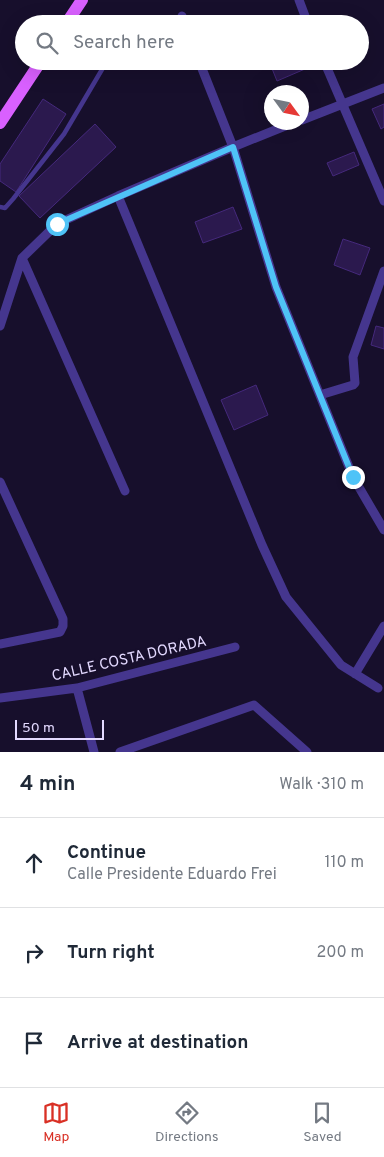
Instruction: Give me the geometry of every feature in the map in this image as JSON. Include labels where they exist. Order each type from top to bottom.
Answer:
[{"type":"main road","points":[[72,15],[82,0]]},
{"type":"main road","points":[[0,123],[35,70]]},
{"type":"street","points":[[298,0],[304,15]]},
{"type":"street","points":[[203,70],[233,147],[276,287],[353,477],[384,530]]},
{"type":"street","points":[[328,70],[384,201]]},
{"type":"street","points":[[309,117],[384,88]]},
{"type":"street","points":[[0,326],[22,258],[57,224],[118,196],[275,130]]},
{"type":"street","points":[[118,196],[262,545],[286,597],[341,665],[378,688]]},
{"type":"street","points":[[22,258],[125,491]]},
{"type":"street","points":[[320,395],[355,383],[353,358],[384,271]]},
{"type":"street","points":[[0,482],[63,619],[63,626],[60,632],[0,644]]},
{"type":"street","points":[[355,674],[384,626]]},
{"type":"street","name":"CALLE COSTA DORADA","points":[[0,698],[77,688],[235,646]]},
{"type":"street","points":[[77,688],[94,752]]},
{"type":"street","points":[[120,752],[254,705],[307,752]]},
{"type":"lane","points":[[0,208],[5,208],[13,199],[64,134],[102,70]]},
{"type":"building","points":[[273,70],[303,70],[277,81]]},
{"type":"building","points":[[43,99],[66,114],[16,192],[0,181],[0,164]]},
{"type":"building","points":[[384,104],[384,127],[381,129],[372,109]]},
{"type":"building","points":[[95,124],[116,147],[40,218],[19,196]]},
{"type":"building","points":[[354,152],[359,165],[333,176],[327,163]]},
{"type":"building","points":[[233,207],[242,229],[203,243],[195,222]]},
{"type":"building","points":[[343,239],[370,248],[360,275],[334,265]]},
{"type":"building","points":[[376,326],[384,328],[384,349],[371,345]]},
{"type":"building","points":[[256,385],[268,415],[234,430],[221,400]]},
{"type":"route","points":[[57,224],[233,147],[276,287],[353,477]]}]
